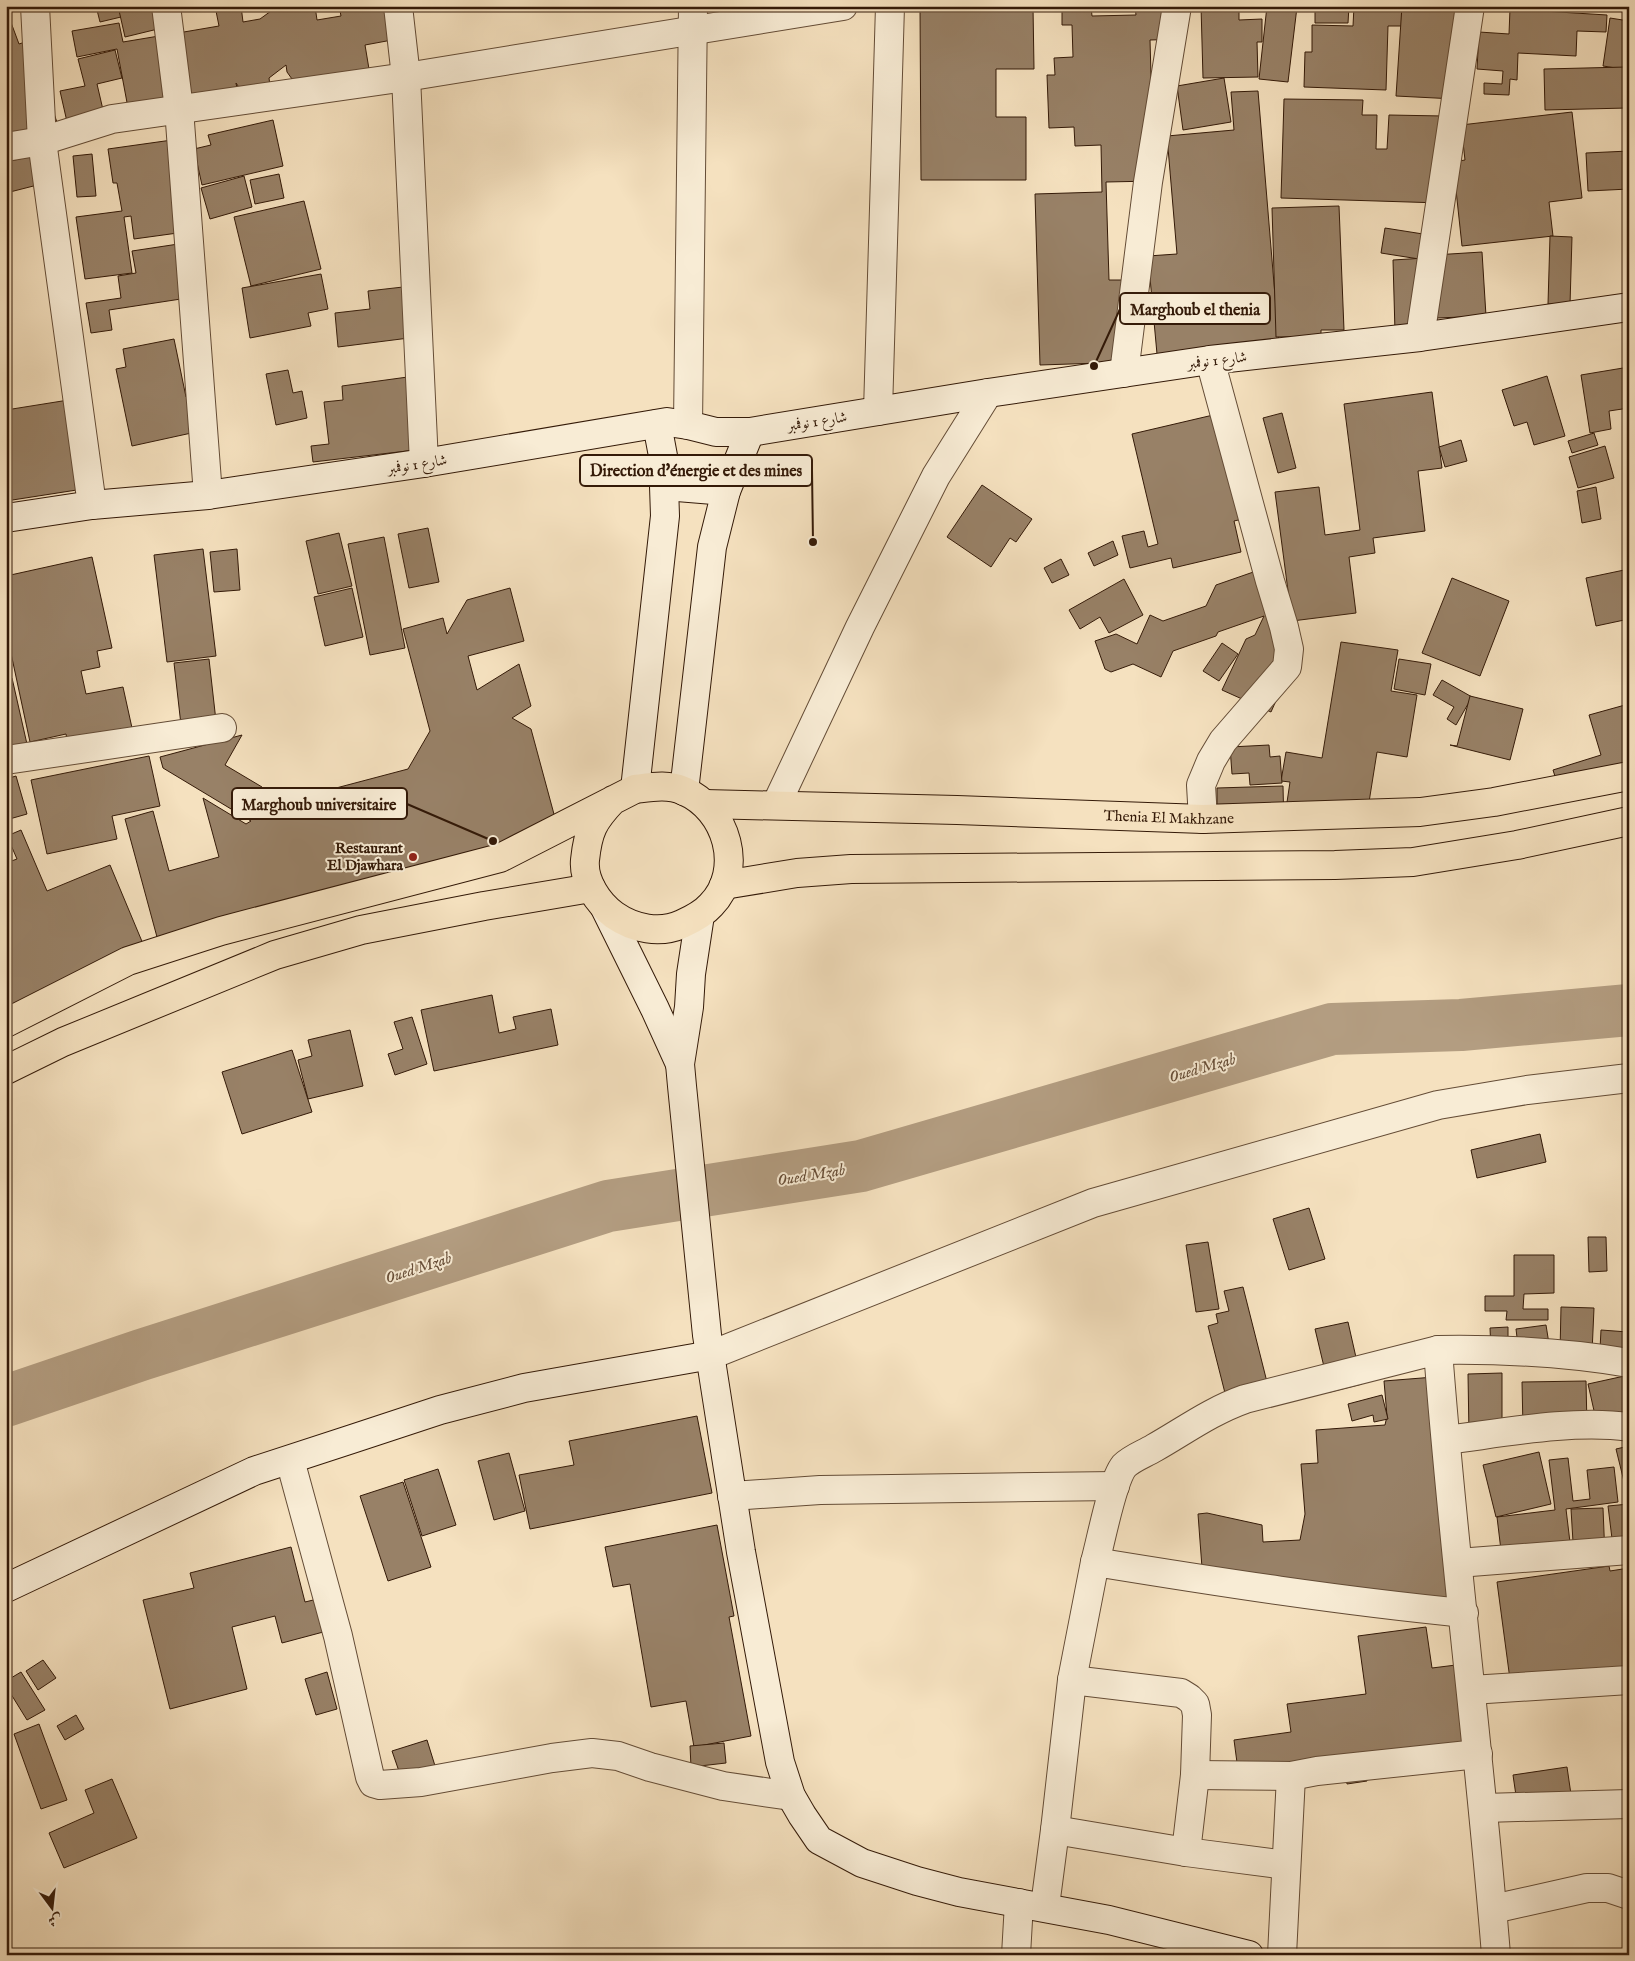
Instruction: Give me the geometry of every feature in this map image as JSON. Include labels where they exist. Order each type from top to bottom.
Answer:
[{"type":"main road","name":"Thenia El Makhzane","points":[[694,797],[776,805],[1203,819],[1420,812],[1494,802],[1629,776]]},
{"type":"main road","points":[[6,1023],[128,961],[221,931],[500,858],[624,794],[660,786],[694,797],[719,820],[727,841],[729,863],[724,885],[712,904],[700,915],[673,928],[648,929],[625,922],[598,898],[585,864],[587,840],[596,818],[624,794]]},
{"type":"main road","points":[[724,885],[796,873],[851,869],[1325,865],[1413,862],[1518,845],[1629,821]]},
{"type":"main road","points":[[6,1070],[63,1042],[274,956],[361,930],[484,906],[598,898]]},
{"type":"street","points":[[35,6],[42,141],[92,504]]},
{"type":"street","points":[[166,6],[179,109],[208,495]]},
{"type":"street","points":[[398,6],[406,76],[424,463]]},
{"type":"street","points":[[6,147],[42,141],[112,119],[406,76],[693,18],[843,6]]},
{"type":"street","points":[[878,411],[890,6]]},
{"type":"street","points":[[1124,373],[1148,182],[1177,6]]},
{"type":"street","points":[[1420,337],[1470,6]]},
{"type":"street","points":[[688,425],[693,18]]},
{"type":"street","name":"شارع 1 نوفمبر","points":[[6,518],[92,504],[208,495],[424,463],[667,422],[716,432],[750,432],[988,393],[1210,360],[1420,337],[1629,307]]},
{"type":"street","points":[[1203,819],[1201,785],[1211,761],[1223,741],[1287,667],[1289,649],[1210,360]]},
{"type":"street","points":[[776,805],[860,627],[936,476],[988,393]]},
{"type":"street","points":[[624,794],[663,546],[665,486],[663,456],[657,424]]},
{"type":"street","points":[[694,797],[712,547],[726,491],[750,432]]},
{"type":"street","points":[[665,486],[726,491]]},
{"type":"street","points":[[6,760],[222,728]]},
{"type":"street","points":[[598,898],[640,977],[681,1075]]},
{"type":"street","points":[[700,915],[691,974],[681,1075],[709,1345],[732,1496],[776,1744],[790,1796],[819,1840],[862,1863],[925,1884],[1109,1920],[1249,1955]]},
{"type":"street","points":[[6,1588],[254,1471],[440,1410],[524,1388],[638,1366],[709,1345],[1093,1203],[1438,1106],[1527,1090],[1629,1078]]},
{"type":"street","points":[[1016,1955],[1055,1830],[1072,1680],[1096,1562],[1115,1486],[1124,1467],[1224,1406],[1438,1350],[1498,1349],[1588,1356],[1629,1363]]},
{"type":"street","points":[[1438,1350],[1484,1808],[1496,1955]]},
{"type":"street","points":[[1446,1440],[1536,1429],[1607,1424],[1629,1427]]},
{"type":"street","points":[[290,1460],[338,1636],[370,1777],[373,1783],[380,1786],[390,1786],[421,1782],[552,1758],[592,1753],[618,1756],[650,1767],[724,1786],[790,1796]]},
{"type":"street","points":[[732,1496],[820,1490],[1115,1486]]},
{"type":"street","points":[[1458,1562],[1629,1550]]},
{"type":"street","points":[[1096,1562],[1228,1583],[1464,1614]]},
{"type":"street","points":[[1072,1680],[1181,1693],[1194,1704],[1197,1714],[1195,1775],[1186,1852]]},
{"type":"street","points":[[1471,1690],[1629,1680]]},
{"type":"street","points":[[1195,1775],[1291,1776],[1317,1771],[1478,1754]]},
{"type":"street","points":[[1282,1955],[1291,1776]]},
{"type":"street","points":[[1484,1808],[1629,1804]]},
{"type":"street","points":[[1055,1830],[1186,1852],[1286,1865]]},
{"type":"street","points":[[1493,1909],[1587,1888],[1608,1888],[1629,1895]]},
{"type":"building","points":[[96,6],[119,6],[121,17],[100,22]]},
{"type":"building","points":[[118,6],[157,6],[162,28],[125,37]]},
{"type":"building","points":[[215,6],[241,6],[243,22],[260,19],[271,11],[271,6],[315,6],[317,20],[341,16],[339,6],[386,6],[392,40],[365,45],[371,81],[302,93],[287,72],[286,65],[269,78],[272,102],[251,105],[236,83],[240,104],[191,112],[178,33],[219,26]]},
{"type":"building","points":[[1062,6],[1091,6],[1092,16],[1136,15],[1135,6],[1182,6],[1183,39],[1150,40],[1154,181],[1106,182],[1109,280],[1129,280],[1131,362],[1040,365],[1035,194],[1102,192],[1101,145],[1075,146],[1074,127],[1049,128],[1047,75],[1055,75],[1054,58],[1073,57],[1072,25],[1062,25]]},
{"type":"building","points":[[1201,6],[1239,6],[1239,20],[1262,19],[1262,42],[1257,42],[1258,77],[1203,78]]},
{"type":"building","points":[[1267,6],[1309,6],[1309,8],[1297,7],[1288,82],[1259,79]]},
{"type":"building","points":[[1315,6],[1349,6],[1348,23],[1315,23]]},
{"type":"building","points":[[1354,6],[1404,6],[1403,26],[1388,26],[1386,90],[1304,87],[1305,52],[1312,52],[1312,25],[1353,26]]},
{"type":"building","points":[[1402,6],[1461,6],[1455,99],[1396,96]]},
{"type":"building","points":[[1033,7],[1034,69],[996,69],[996,117],[1026,117],[1026,180],[921,180],[920,8]]},
{"type":"building","points":[[6,9],[19,44],[28,41],[58,125],[15,140],[6,116]]},
{"type":"building","points":[[1510,9],[1607,15],[1606,32],[1577,31],[1576,56],[1518,53],[1517,80],[1510,79],[1509,95],[1484,94],[1484,83],[1502,84],[1503,71],[1477,69],[1479,32],[1509,34]]},
{"type":"building","points":[[1610,18],[1629,21],[1629,70],[1603,66]]},
{"type":"building","points":[[119,23],[123,42],[159,36],[173,116],[131,124],[117,49],[77,57],[72,31]]},
{"type":"building","points":[[115,50],[122,78],[97,84],[107,127],[70,135],[60,91],[85,86],[78,59]]},
{"type":"building","points":[[1626,67],[1627,108],[1545,110],[1544,69]]},
{"type":"building","points":[[1224,78],[1231,122],[1183,130],[1177,86]]},
{"type":"building","points":[[1258,91],[1279,344],[1157,354],[1148,256],[1177,254],[1167,136],[1234,130],[1231,92]]},
{"type":"building","points":[[1284,99],[1363,100],[1362,115],[1377,115],[1376,149],[1387,149],[1389,115],[1443,116],[1441,203],[1281,198]]},
{"type":"building","points":[[1572,112],[1582,198],[1549,202],[1553,236],[1462,246],[1453,162],[1465,160],[1461,125]]},
{"type":"building","points":[[273,120],[283,166],[202,185],[194,149],[211,145],[208,135]]},
{"type":"building","points":[[172,140],[185,232],[134,239],[131,216],[124,217],[132,273],[85,279],[76,217],[122,211],[117,183],[113,183],[108,149]]},
{"type":"building","points":[[1629,151],[1629,189],[1588,191],[1586,153]]},
{"type":"building","points":[[50,152],[57,180],[6,193],[6,162]]},
{"type":"building","points":[[92,154],[96,196],[77,197],[73,156]]},
{"type":"building","points":[[279,174],[284,198],[255,204],[250,180]]},
{"type":"building","points":[[244,176],[252,207],[210,219],[201,188]]},
{"type":"building","points":[[304,201],[321,269],[251,286],[234,217]]},
{"type":"building","points":[[1339,206],[1344,330],[1321,330],[1321,336],[1276,337],[1272,208]]},
{"type":"building","points":[[1385,228],[1423,234],[1419,259],[1381,253]]},
{"type":"building","points":[[1550,236],[1572,237],[1570,305],[1548,304]]},
{"type":"building","points":[[185,243],[194,297],[109,310],[112,330],[91,333],[86,303],[121,298],[118,276],[136,273],[132,251]]},
{"type":"building","points":[[1482,252],[1486,316],[1437,318],[1434,255]]},
{"type":"building","points":[[1425,258],[1432,330],[1395,332],[1393,260]]},
{"type":"building","points":[[321,274],[328,309],[308,313],[311,326],[250,338],[242,288]]},
{"type":"building","points":[[403,287],[409,338],[338,347],[335,313],[370,309],[368,291]]},
{"type":"building","points":[[174,339],[186,397],[188,396],[196,432],[132,446],[116,369],[126,367],[123,349]]},
{"type":"building","points":[[1629,367],[1629,408],[1609,411],[1611,429],[1590,433],[1581,375]]},
{"type":"building","points":[[288,370],[293,393],[302,391],[307,418],[276,425],[266,374]]},
{"type":"building","points":[[415,376],[424,449],[313,462],[311,446],[329,444],[324,402],[343,400],[342,386]]},
{"type":"building","points":[[1547,376],[1565,436],[1534,445],[1527,422],[1514,426],[1502,390]]},
{"type":"building","points":[[1432,392],[1442,468],[1418,471],[1425,531],[1373,538],[1375,553],[1349,557],[1356,613],[1292,621],[1275,492],[1319,487],[1325,535],[1360,530],[1344,404]]},
{"type":"building","points":[[81,398],[96,487],[6,501],[6,410]]},
{"type":"building","points":[[1226,412],[1251,517],[1234,521],[1241,552],[1173,568],[1171,558],[1130,568],[1122,536],[1144,531],[1148,547],[1158,544],[1132,434]]},
{"type":"building","points":[[1282,413],[1296,468],[1278,473],[1263,418]]},
{"type":"building","points":[[1594,433],[1598,445],[1572,453],[1568,441]]},
{"type":"building","points":[[1461,440],[1467,461],[1445,467],[1439,447]]},
{"type":"building","points":[[1605,446],[1614,478],[1578,488],[1569,457]]},
{"type":"building","points":[[982,485],[1032,519],[1016,542],[1010,538],[991,567],[947,537]]},
{"type":"building","points":[[1596,487],[1601,519],[1582,523],[1577,491]]},
{"type":"building","points":[[428,528],[439,582],[409,588],[398,534]]},
{"type":"building","points":[[339,533],[352,586],[318,594],[306,541]]},
{"type":"building","points":[[384,537],[405,648],[370,655],[348,544]]},
{"type":"building","points":[[1113,541],[1118,555],[1094,566],[1088,553]]},
{"type":"building","points":[[203,549],[216,656],[167,662],[154,555]]},
{"type":"building","points":[[237,549],[240,590],[214,592],[210,552]]},
{"type":"building","points":[[92,557],[112,648],[97,651],[100,667],[81,671],[86,694],[123,687],[134,737],[69,751],[66,734],[30,742],[6,630],[6,576]]},
{"type":"building","points":[[1061,559],[1069,575],[1052,583],[1044,568]]},
{"type":"building","points":[[1262,569],[1283,685],[1271,712],[1222,690],[1246,639],[1255,635],[1264,616],[1218,632],[1216,636],[1173,651],[1161,677],[1133,664],[1111,672],[1105,669],[1095,641],[1116,634],[1137,644],[1150,615],[1163,621],[1206,606],[1216,585]]},
{"type":"building","points":[[1629,569],[1629,619],[1596,626],[1586,578]]},
{"type":"building","points":[[1452,578],[1509,601],[1480,676],[1422,653]]},
{"type":"building","points":[[1124,579],[1143,615],[1109,633],[1100,617],[1080,629],[1069,610]]},
{"type":"building","points":[[352,588],[363,637],[325,646],[314,597]]},
{"type":"building","points":[[510,588],[524,641],[468,656],[477,690],[519,664],[531,706],[512,718],[531,729],[558,829],[157,937],[125,819],[153,811],[169,871],[219,857],[203,798],[246,824],[251,821],[163,768],[160,757],[242,735],[225,765],[262,787],[268,806],[408,769],[430,731],[403,629],[443,618],[447,634],[467,600]]},
{"type":"building","points":[[1341,642],[1398,650],[1391,691],[1417,695],[1407,757],[1377,752],[1366,821],[1286,809],[1290,782],[1281,781],[1286,752],[1322,758]]},
{"type":"building","points":[[1222,643],[1238,654],[1219,681],[1203,671]]},
{"type":"building","points":[[209,659],[216,721],[181,725],[174,663]]},
{"type":"building","points":[[1399,659],[1431,664],[1425,695],[1394,689]]},
{"type":"building","points":[[12,678],[29,753],[6,759],[6,679]]},
{"type":"building","points":[[1442,680],[1472,697],[1456,725],[1447,719],[1454,707],[1433,695]]},
{"type":"building","points":[[1470,696],[1523,709],[1510,760],[1450,745],[1457,746]]},
{"type":"building","points":[[1625,705],[1629,718],[1629,771],[1560,792],[1553,770],[1601,755],[1589,715]]},
{"type":"building","points":[[1269,745],[1270,757],[1280,756],[1282,783],[1250,785],[1249,773],[1232,774],[1230,747]]},
{"type":"building","points":[[149,756],[160,806],[112,816],[117,839],[47,854],[31,780]]},
{"type":"building","points":[[16,776],[27,814],[6,820],[6,779]]},
{"type":"building","points":[[1283,786],[1284,828],[1217,814],[1217,788]]},
{"type":"building","points":[[21,830],[47,891],[110,865],[146,951],[6,1024],[6,863],[17,859],[7,836]]},
{"type":"building","points":[[492,995],[499,1033],[516,1029],[513,1017],[551,1009],[558,1045],[434,1071],[421,1010]]},
{"type":"building","points":[[412,1017],[427,1064],[395,1075],[388,1054],[403,1049],[394,1022]]},
{"type":"building","points":[[350,1030],[363,1086],[308,1099],[298,1060],[312,1056],[308,1040]]},
{"type":"building","points":[[292,1050],[312,1112],[242,1134],[222,1072]]},
{"type":"building","points":[[1540,1134],[1546,1162],[1477,1178],[1471,1150]]},
{"type":"building","points":[[1309,1208],[1325,1259],[1289,1270],[1273,1219]]},
{"type":"building","points":[[1588,1237],[1606,1237],[1607,1271],[1589,1272]]},
{"type":"building","points":[[1208,1242],[1219,1309],[1196,1312],[1186,1245]]},
{"type":"building","points":[[1514,1255],[1554,1255],[1554,1293],[1524,1294],[1523,1309],[1548,1309],[1548,1320],[1506,1320],[1507,1311],[1485,1311],[1485,1296],[1514,1296]]},
{"type":"building","points":[[1243,1287],[1268,1386],[1226,1397],[1208,1326],[1218,1323],[1216,1314],[1229,1311],[1224,1291]]},
{"type":"building","points":[[1561,1307],[1594,1308],[1592,1353],[1560,1352]]},
{"type":"building","points":[[1348,1322],[1362,1384],[1330,1392],[1315,1329]]},
{"type":"building","points":[[1546,1325],[1550,1350],[1519,1354],[1516,1329]]},
{"type":"building","points":[[1508,1327],[1508,1351],[1491,1351],[1490,1328]]},
{"type":"building","points":[[1601,1330],[1628,1332],[1626,1352],[1600,1349]]},
{"type":"building","points":[[1502,1373],[1502,1435],[1469,1435],[1468,1374]]},
{"type":"building","points":[[1629,1375],[1629,1416],[1597,1424],[1588,1384]]},
{"type":"building","points":[[1447,1376],[1470,1620],[1203,1581],[1198,1514],[1207,1513],[1262,1525],[1263,1542],[1300,1540],[1305,1514],[1301,1464],[1318,1463],[1316,1430],[1385,1425],[1387,1416],[1384,1381]]},
{"type":"building","points":[[1586,1381],[1587,1427],[1523,1429],[1522,1382]]},
{"type":"building","points":[[1382,1395],[1388,1419],[1374,1422],[1373,1415],[1352,1421],[1348,1404]]},
{"type":"building","points":[[697,1416],[712,1493],[530,1529],[519,1475],[574,1465],[569,1441]]},
{"type":"building","points":[[1629,1446],[1629,1502],[1616,1449]]},
{"type":"building","points":[[1539,1452],[1551,1504],[1496,1517],[1483,1465]]},
{"type":"building","points":[[509,1453],[525,1511],[494,1520],[478,1461]]},
{"type":"building","points":[[1568,1458],[1573,1501],[1590,1499],[1587,1470],[1614,1467],[1618,1502],[1566,1509],[1572,1559],[1503,1567],[1497,1517],[1555,1510],[1549,1460]]},
{"type":"building","points":[[438,1469],[456,1525],[422,1536],[404,1480]]},
{"type":"building","points":[[403,1482],[431,1567],[388,1581],[360,1496]]},
{"type":"building","points":[[1629,1504],[1629,1554],[1614,1555],[1608,1506]]},
{"type":"building","points":[[1603,1508],[1605,1557],[1574,1558],[1571,1509]]},
{"type":"building","points":[[717,1525],[734,1616],[729,1617],[751,1736],[694,1747],[686,1701],[651,1707],[630,1584],[613,1587],[605,1547]]},
{"type":"building","points":[[291,1547],[305,1602],[334,1595],[342,1627],[282,1643],[275,1616],[232,1627],[247,1689],[170,1709],[143,1600],[194,1588],[190,1573]]},
{"type":"building","points":[[1609,1566],[1610,1571],[1629,1568],[1629,1667],[1511,1687],[1497,1582]]},
{"type":"building","points":[[1426,1627],[1432,1668],[1472,1663],[1483,1746],[1365,1762],[1367,1781],[1347,1784],[1344,1762],[1240,1785],[1234,1740],[1291,1732],[1287,1704],[1366,1694],[1358,1636]]},
{"type":"building","points":[[43,1660],[56,1678],[38,1690],[26,1671]]},
{"type":"building","points":[[21,1672],[45,1710],[27,1720],[6,1686],[6,1681]]},
{"type":"building","points":[[327,1672],[337,1709],[316,1715],[305,1679]]},
{"type":"building","points":[[76,1715],[84,1729],[65,1740],[57,1726]]},
{"type":"building","points":[[39,1724],[67,1800],[41,1809],[14,1734]]},
{"type":"building","points":[[427,1740],[436,1769],[402,1780],[392,1751]]},
{"type":"building","points":[[724,1743],[726,1763],[691,1767],[690,1746]]},
{"type":"building","points":[[1567,1767],[1573,1808],[1519,1816],[1513,1775]]},
{"type":"building","points":[[112,1779],[137,1838],[64,1868],[49,1833],[94,1813],[85,1790]]},
{"type":"waterway","name":"Oued Mzab","points":[[6,1401],[141,1355],[608,1206],[861,1166],[1332,1029],[1461,1025],[1629,1010]]},
{"type":"place","name":"Marghoub el thenia","points":[[1094,366]]},
{"type":"place","name":"Direction d'énergie et des mines","points":[[813,542]]},
{"type":"place","name":"Marghoub universitaire","points":[[493,841]]},
{"type":"place","name":"Restaurant El Djawhara","points":[[413,857]]}]
